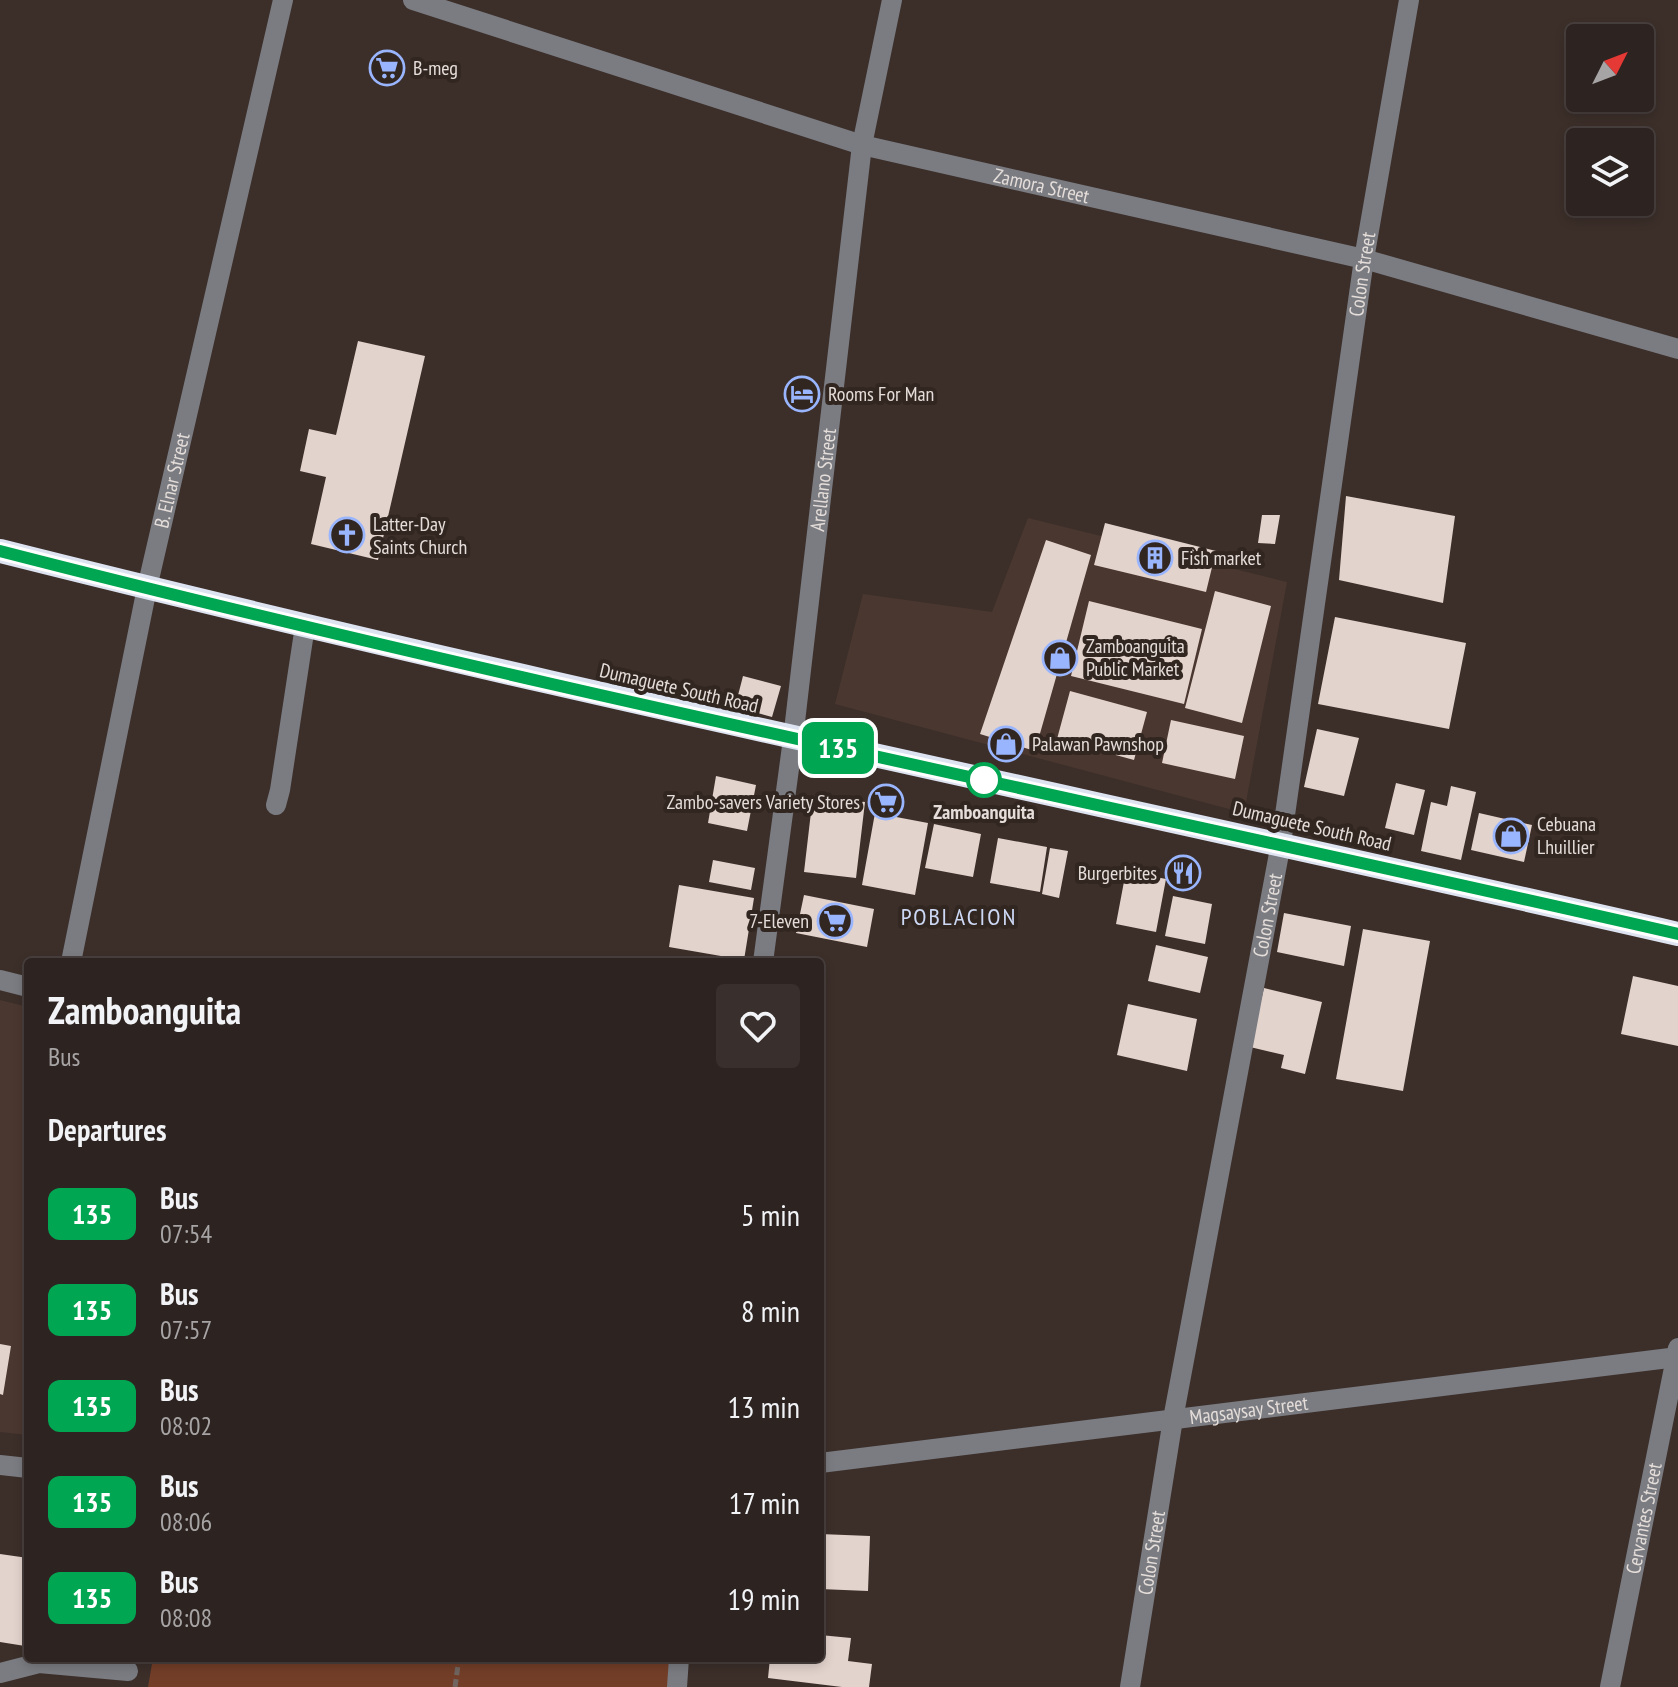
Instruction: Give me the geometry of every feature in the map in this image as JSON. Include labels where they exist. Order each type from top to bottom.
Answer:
[{"type":"highway","name":"Dumaguete South Road","points":[[0,551],[305,626],[793,739],[1281,843],[1678,934]]},
{"type":"street","name":"B. Elnar Street","points":[[72,958],[147,588],[283,0]]},
{"type":"street","name":"Zamora Street","points":[[413,0],[862,145],[1364,259],[1678,349]]},
{"type":"street","name":"Arellano Street","points":[[764,958],[793,739],[862,145],[892,0]]},
{"type":"street","name":"Colon Street","points":[[1130,1687],[1173,1419],[1281,843],[1364,259],[1409,0]]},
{"type":"street","points":[[276,805],[305,626]]},
{"type":"street","points":[[0,980],[24,986]]},
{"type":"street","name":"Magsaysay Street","points":[[824,1463],[1678,1354]]},
{"type":"street","name":"Cervantes Street","points":[[1610,1687],[1678,1354]]},
{"type":"street","points":[[0,1465],[24,1468]]},
{"type":"street","points":[[677,1687],[679,1662]]},
{"type":"street","points":[[0,1673],[39,1663],[128,1672]]},
{"type":"path","points":[[455,1687],[458,1662]]},
{"type":"shaded area","name":"Zamboanguita Public Market","points":[[1028,518],[1287,582],[1244,813],[835,704],[863,594],[992,612]]},
{"type":"shaded area","points":[[0,1000],[24,1006],[24,1435],[0,1432]]},
{"type":"shaded area","points":[[152,1662],[674,1662],[671,1687],[148,1687]]},
{"type":"building","points":[[358,341],[425,356],[378,560],[311,544],[326,477],[300,471],[309,429],[336,435]]},
{"type":"building","points":[[1346,496],[1455,516],[1443,603],[1339,580]]},
{"type":"building","points":[[1262,515],[1280,515],[1275,544],[1258,543]]},
{"type":"building","name":"Fish market","points":[[1105,523],[1216,551],[1206,592],[1094,565]]},
{"type":"building","points":[[1046,540],[1091,555],[1035,751],[980,734]]},
{"type":"building","points":[[1215,591],[1271,606],[1242,723],[1185,708]]},
{"type":"building","points":[[1089,601],[1202,629],[1184,704],[1071,676]]},
{"type":"building","points":[[1335,617],[1466,643],[1449,729],[1318,704]]},
{"type":"building","points":[[743,676],[781,686],[772,717],[735,707]]},
{"type":"building","points":[[1070,691],[1147,712],[1134,760],[1057,739]]},
{"type":"building","points":[[1171,720],[1244,736],[1235,779],[1162,763]]},
{"type":"building","points":[[1317,729],[1359,738],[1344,796],[1304,787]]},
{"type":"building","points":[[716,776],[756,785],[747,831],[708,823]]},
{"type":"building","points":[[1396,783],[1425,790],[1414,835],[1385,828]]},
{"type":"building","points":[[1451,786],[1476,792],[1461,860],[1421,851],[1431,802],[1447,806]]},
{"type":"building","points":[[813,795],[865,802],[856,878],[804,872]]},
{"type":"building","points":[[875,813],[928,823],[915,895],[862,885]]},
{"type":"building","points":[[1479,813],[1532,825],[1524,862],[1471,850]]},
{"type":"building","points":[[934,824],[981,834],[973,877],[925,868]]},
{"type":"building","points":[[998,838],[1047,847],[1040,892],[990,883]]},
{"type":"building","points":[[1050,848],[1068,851],[1059,898],[1042,894]]},
{"type":"building","points":[[713,860],[755,868],[751,890],[709,882]]},
{"type":"building","points":[[1126,871],[1166,879],[1156,932],[1116,924]]},
{"type":"building","points":[[679,885],[754,898],[744,958],[669,947]]},
{"type":"building","name":"7-Eleven","points":[[804,895],[874,909],[867,947],[796,933]]},
{"type":"building","points":[[1173,896],[1212,904],[1205,944],[1165,936]]},
{"type":"building","points":[[1284,913],[1351,926],[1344,966],[1277,952]]},
{"type":"building","points":[[1363,929],[1430,941],[1403,1091],[1336,1079]]},
{"type":"building","points":[[1156,945],[1208,957],[1200,993],[1148,981]]},
{"type":"building","points":[[1633,976],[1678,986],[1678,1046],[1621,1034]]},
{"type":"building","points":[[1264,988],[1322,1002],[1305,1074],[1281,1068],[1284,1055],[1250,1047]]},
{"type":"building","points":[[1128,1004],[1197,1019],[1187,1071],[1117,1055]]},
{"type":"building","points":[[0,1344],[11,1346],[3,1395],[0,1394]]},
{"type":"building","points":[[824,1534],[870,1536],[868,1591],[824,1589]]},
{"type":"building","points":[[0,1554],[24,1557],[24,1646],[0,1642]]},
{"type":"building","points":[[824,1635],[851,1638],[848,1661],[872,1664],[869,1687],[768,1678],[770,1662],[824,1662]]},
{"type":"bus line","name":"135","points":[[0,551],[305,626],[793,739],[1281,843],[1678,934]]},
{"type":"place","name":"B-meg","points":[[387,68]]},
{"type":"place","name":"Rooms For Man","points":[[802,394]]},
{"type":"place","name":"Latter-Day Saints Church","points":[[347,535]]},
{"type":"place","name":"Fish market","points":[[1155,558]]},
{"type":"place","name":"Zamboanguita Public Market","points":[[1060,658]]},
{"type":"place","name":"Palawan Pawnshop","points":[[1006,744]]},
{"type":"place","name":"Zamboanguita","points":[[984,780]]},
{"type":"place","name":"Zambo-savers Variety Stores","points":[[886,802]]},
{"type":"place","name":"Cebuana Lhuillier","points":[[1511,836]]},
{"type":"place","name":"Burgerbites","points":[[1183,873]]},
{"type":"place","name":"7-Eleven","points":[[835,921]]},
{"type":"district","name":"POBLACION","points":[[959,916]]}]
